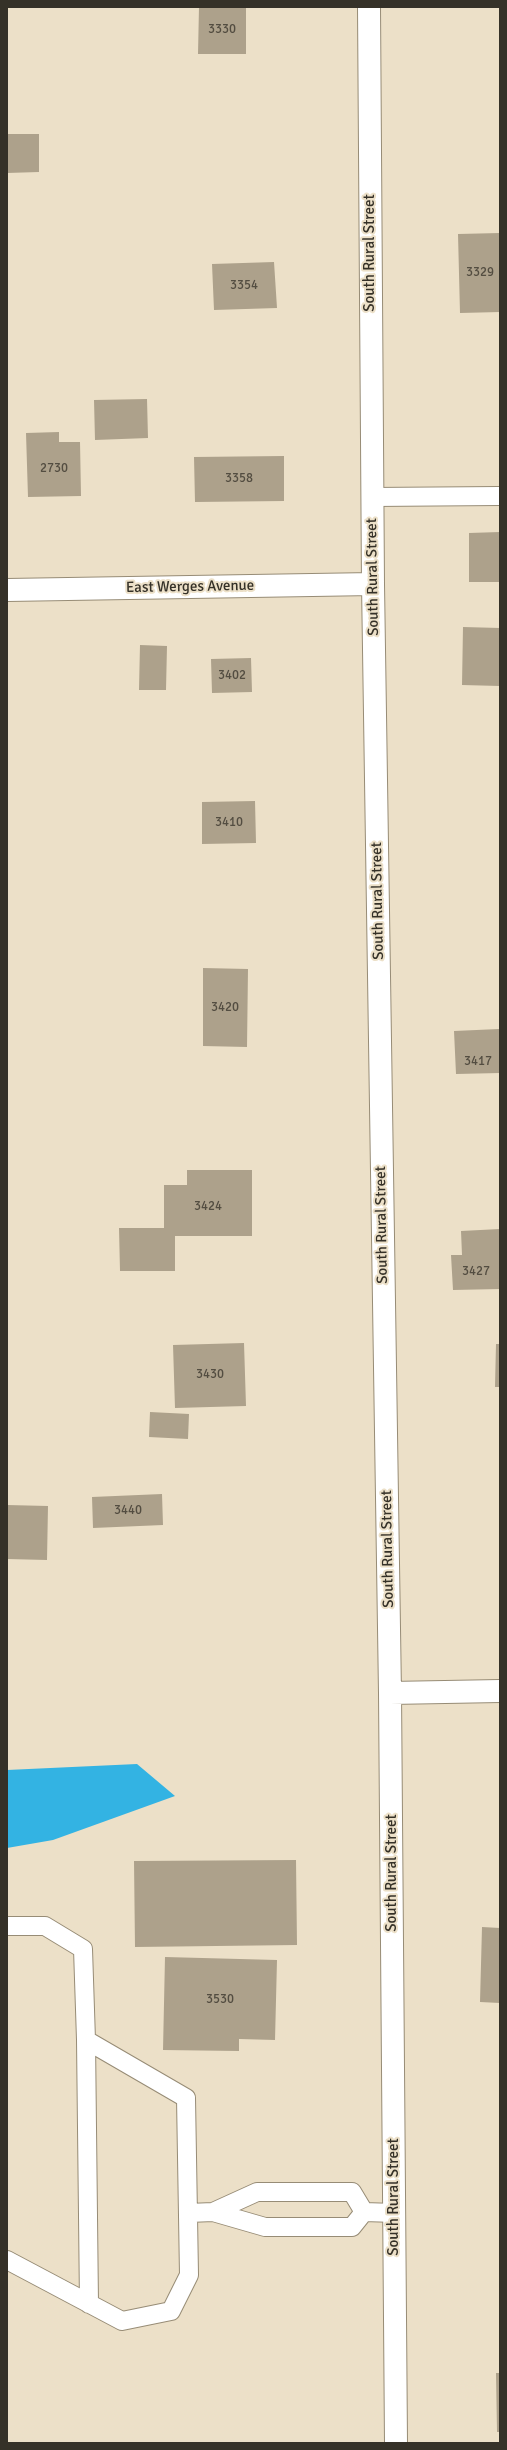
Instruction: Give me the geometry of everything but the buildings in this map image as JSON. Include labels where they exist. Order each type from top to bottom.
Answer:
[{"type":"street","name":"South Rural Street","points":[[368,7],[373,584],[390,1693],[396,2443]]},
{"type":"street","name":"East Werges Avenue","points":[[7,590],[373,584]]},
{"type":"street","points":[[390,1693],[500,1691]]},
{"type":"lane","points":[[372,497],[500,496]]},
{"type":"lane","points":[[7,1926],[45,1926],[83,1949],[86,2040],[89,2304]]},
{"type":"lane","points":[[7,2260],[122,2322],[171,2311],[189,2275],[186,2098],[86,2040]]},
{"type":"lane","points":[[213,2212],[257,2192],[352,2192],[364,2212]]},
{"type":"lane","points":[[189,2213],[213,2212],[266,2227],[352,2227],[364,2212]]},
{"type":"lane","points":[[364,2212],[394,2213]]},
{"type":"water","points":[[137,1764],[175,1796],[53,1840],[7,1848],[7,1770]]}]
